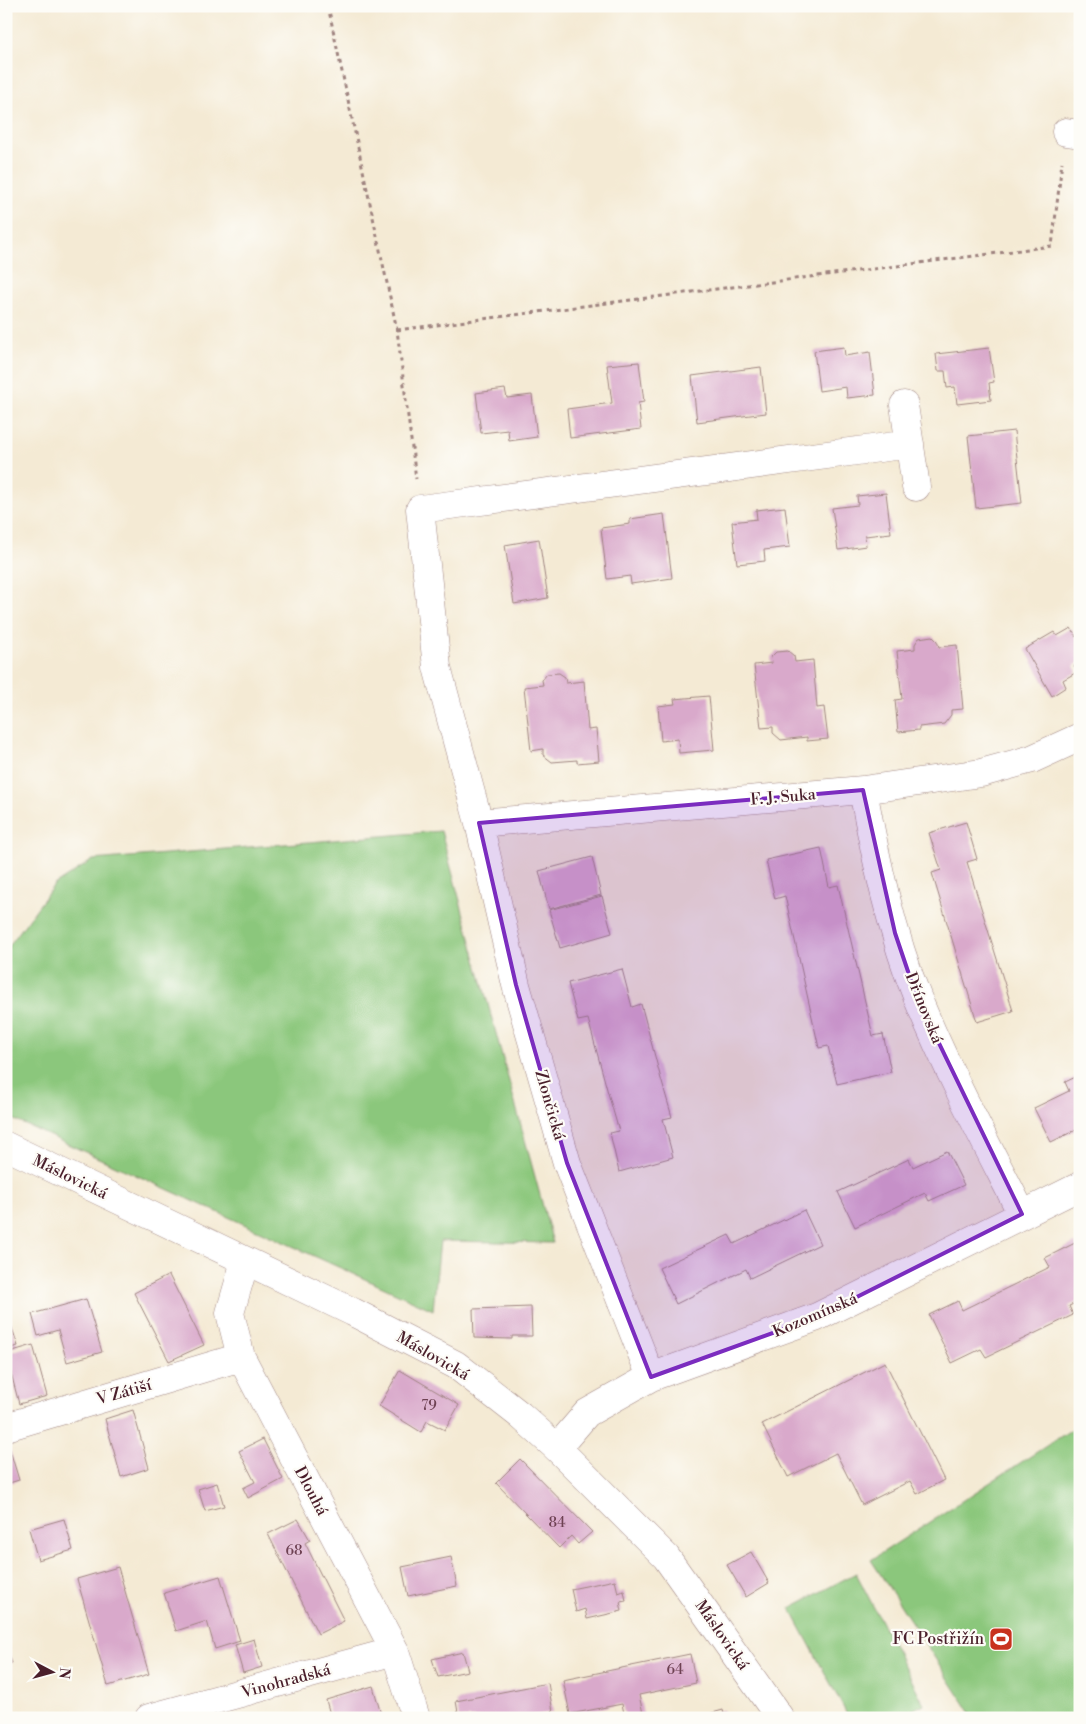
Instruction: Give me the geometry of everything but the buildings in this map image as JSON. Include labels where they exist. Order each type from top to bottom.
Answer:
[{"type":"street","points":[[904,405],[916,487]]},
{"type":"street","points":[[420,509],[910,444]]},
{"type":"street","name":"Zlončická","points":[[420,509],[437,667],[479,823],[516,985],[566,1163],[651,1377]]},
{"type":"street","name":"F. J. Suka","points":[[479,823],[863,790],[981,773],[1032,760],[1080,737]]},
{"type":"street","name":"Dřínovská","points":[[863,790],[896,933],[917,998],[956,1085],[1022,1214]]},
{"type":"street","name":"Máslovická","points":[[6,1146],[353,1312],[456,1365],[520,1415],[557,1448],[666,1557],[780,1718]]},
{"type":"street","name":"Kozomínská","points":[[557,1448],[587,1413],[651,1377],[817,1317],[1080,1186]]},
{"type":"street","name":"Dlouhá","points":[[245,1261],[230,1313],[241,1357],[394,1651],[416,1718]]},
{"type":"street","name":"V Zátiší","points":[[6,1427],[241,1357]]},
{"type":"street","name":"Vinohradská","points":[[149,1718],[394,1651]]},
{"type":"path","points":[[328,6],[398,330],[420,509]]},
{"type":"path","points":[[398,330],[1052,246],[1073,133]]},
{"type":"highlighted area","points":[[863,790],[895,933],[917,998],[1022,1214],[817,1317],[651,1377],[567,1163],[516,985],[479,823]]},
{"type":"green space","points":[[441,831],[553,1243],[440,1241],[433,1310],[6,1116],[6,953],[9,946],[54,885],[93,860]]},
{"type":"green space","name":"FC Postřižín","points":[[1080,1424],[1080,1718],[974,1718],[871,1560]]},
{"type":"green space","points":[[856,1573],[924,1704],[898,1718],[849,1718],[790,1608]]},
{"type":"place","name":"FC Postřižín","points":[[1001,1639]]}]
